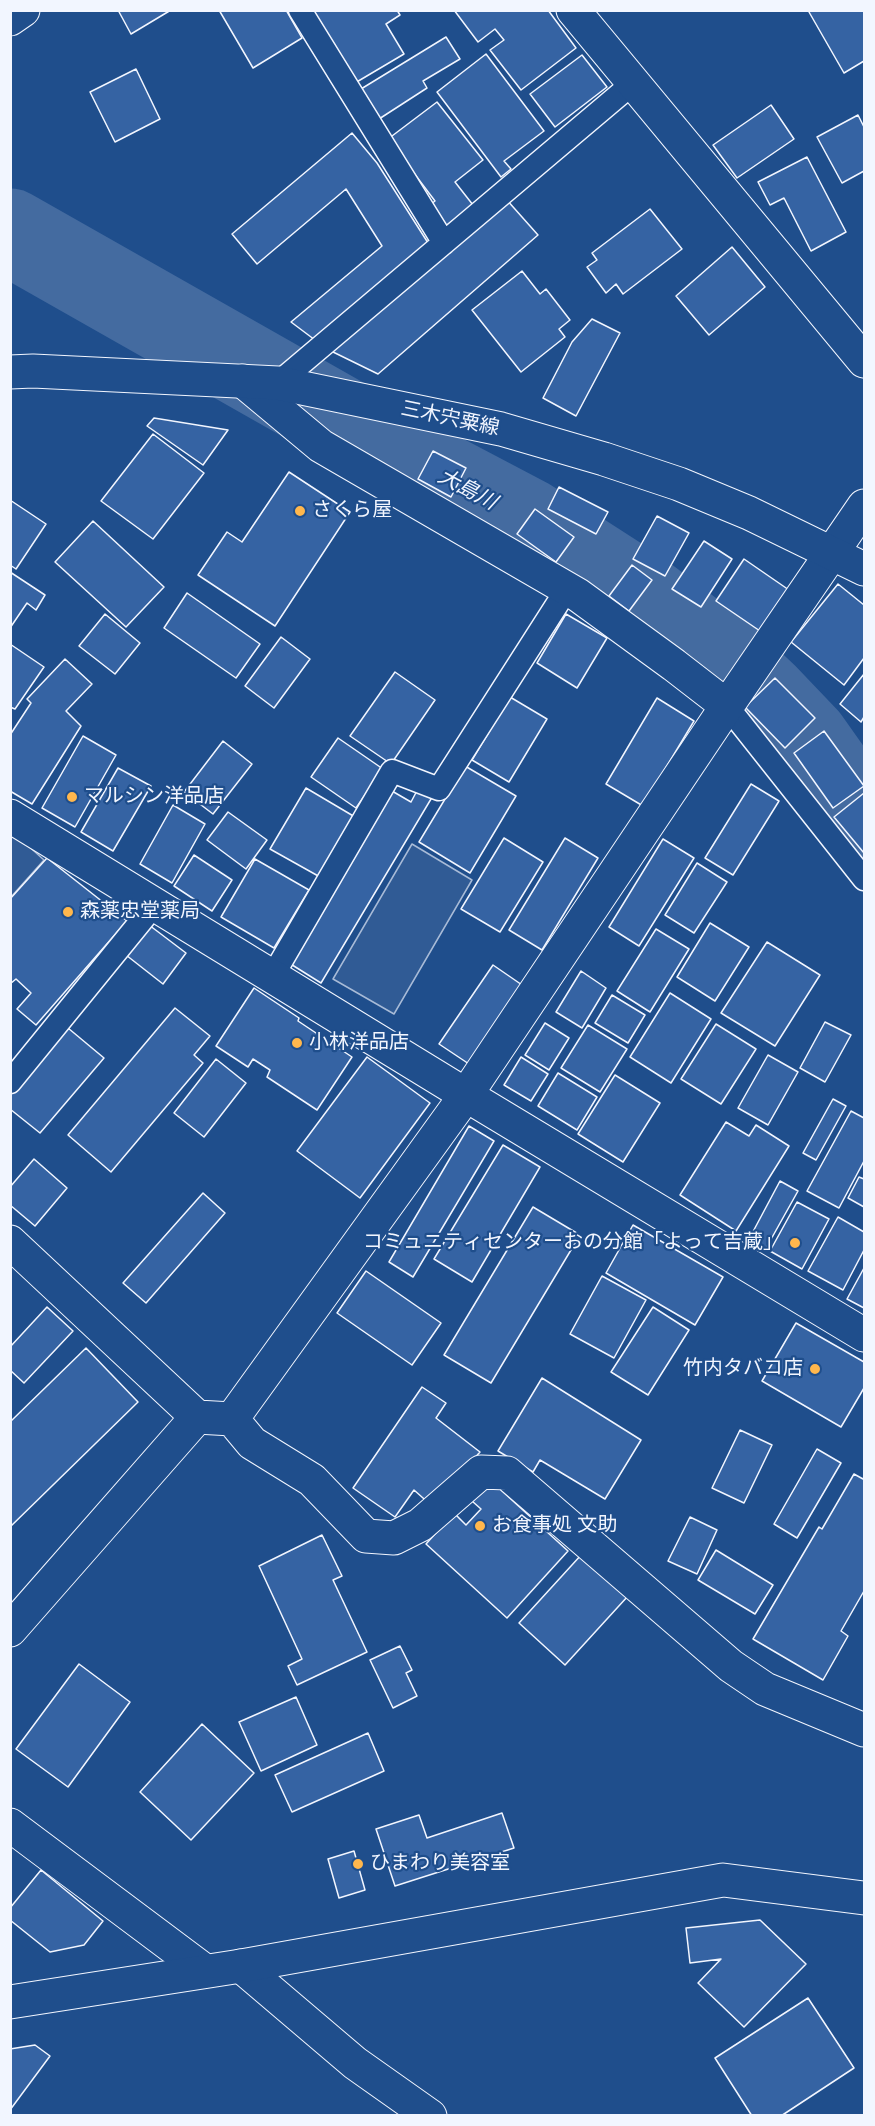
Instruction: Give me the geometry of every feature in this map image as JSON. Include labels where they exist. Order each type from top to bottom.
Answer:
[{"type":"street","points":[[10,19],[23,10]]},
{"type":"street","points":[[573,10],[632,84],[864,361]]},
{"type":"street","name":"三木宍粟線","points":[[10,372],[33,371],[278,383],[501,429],[679,484],[749,513],[864,569]]},
{"type":"street","points":[[243,381],[321,446],[578,595],[674,664],[727,706]]},
{"type":"street","points":[[232,1419],[466,1095],[864,506]]},
{"type":"street","points":[[10,816],[864,1335]]},
{"type":"street","points":[[10,1242],[197,1417],[232,1419],[252,1443],[312,1480],[366,1536],[394,1538],[420,1525],[481,1472],[507,1473],[730,1666],[765,1689],[864,1730]]},
{"type":"street","points":[[10,1630],[197,1417]]},
{"type":"street","points":[[10,1825],[205,1971]]},
{"type":"street","points":[[10,2002],[241,1966],[723,1880],[864,1898]]},
{"type":"street","points":[[241,1966],[355,2063],[430,2115]]},
{"type":"lane","points":[[300,10],[444,243]]},
{"type":"lane","points":[[278,383],[632,84]]},
{"type":"lane","points":[[272,976],[392,771],[439,789],[567,589]]},
{"type":"lane","points":[[727,706],[864,879]]},
{"type":"lane","points":[[10,1082],[155,904]]},
{"type":"shaded area","points":[[14,833],[44,860],[11,897],[11,837]]},
{"type":"shaded area","points":[[412,844],[472,880],[394,1014],[333,979]]},
{"type":"building","points":[[118,10],[171,10],[131,34]]},
{"type":"building","points":[[219,10],[286,10],[302,38],[253,68]]},
{"type":"building","points":[[312,10],[397,10],[400,15],[386,24],[404,54],[355,83]]},
{"type":"building","points":[[454,10],[548,10],[576,48],[521,90],[490,50],[504,40],[495,29],[478,42]]},
{"type":"building","points":[[812,10],[864,10],[864,61],[844,73],[809,12]]},
{"type":"building","points":[[446,37],[460,59],[423,81],[427,88],[379,119],[361,89]]},
{"type":"building","points":[[486,54],[544,131],[504,161],[511,169],[501,177],[437,92]]},
{"type":"building","points":[[582,55],[607,87],[555,127],[530,94]]},
{"type":"building","points":[[136,69],[160,119],[115,142],[90,92]]},
{"type":"building","points":[[437,102],[483,160],[455,182],[473,205],[443,228],[427,207],[435,201],[388,139]]},
{"type":"building","points":[[771,105],[794,139],[737,178],[713,145]]},
{"type":"building","points":[[858,115],[864,127],[864,171],[842,183],[817,137]]},
{"type":"building","points":[[352,133],[377,163],[430,246],[315,340],[291,322],[382,246],[346,189],[257,264],[232,234]]},
{"type":"building","points":[[807,157],[846,232],[811,251],[784,198],[770,205],[758,182]]},
{"type":"building","points":[[506,199],[538,235],[378,374],[331,351]]},
{"type":"building","points":[[650,209],[682,249],[623,294],[616,284],[606,293],[587,267],[597,260],[592,253]]},
{"type":"building","points":[[732,247],[765,287],[709,335],[676,296]]},
{"type":"building","points":[[522,271],[540,294],[546,289],[570,320],[559,329],[565,337],[521,372],[472,310]]},
{"type":"building","points":[[592,319],[620,333],[576,416],[543,398],[572,342]]},
{"type":"building","points":[[154,418],[228,430],[203,465],[147,426]]},
{"type":"building","points":[[153,434],[204,473],[153,539],[101,501]]},
{"type":"building","points":[[433,451],[466,468],[451,497],[418,479]]},
{"type":"building","points":[[289,472],[350,512],[275,626],[198,575],[227,532],[242,542]]},
{"type":"building","points":[[559,487],[608,512],[596,534],[548,509]]},
{"type":"building","points":[[10,500],[46,524],[16,569],[10,565]]},
{"type":"building","points":[[535,509],[574,537],[556,562],[517,534]]},
{"type":"building","points":[[657,516],[689,533],[665,576],[633,559]]},
{"type":"building","points":[[93,521],[164,587],[126,627],[55,562]]},
{"type":"building","points":[[704,541],[732,559],[701,607],[672,589]]},
{"type":"building","points":[[744,559],[789,590],[760,631],[716,601]]},
{"type":"building","points":[[632,565],[652,580],[629,611],[609,596]]},
{"type":"building","points":[[10,572],[45,595],[36,610],[27,603],[10,628]]},
{"type":"building","points":[[838,584],[864,605],[864,658],[844,685],[791,642]]},
{"type":"building","points":[[187,593],[260,644],[236,678],[164,628]]},
{"type":"building","points":[[105,614],[140,643],[115,674],[79,646]]},
{"type":"building","points":[[566,614],[607,638],[577,688],[537,663]]},
{"type":"building","points":[[281,637],[310,659],[274,708],[245,686]]},
{"type":"building","points":[[10,644],[44,667],[15,709],[10,707]]},
{"type":"building","points":[[65,659],[92,684],[66,711],[81,726],[32,804],[10,791],[10,735],[31,703],[27,699]]},
{"type":"building","points":[[395,672],[435,700],[391,764],[350,736]]},
{"type":"building","points":[[864,674],[864,717],[861,722],[840,704]]},
{"type":"building","points":[[775,678],[815,718],[785,748],[745,707]]},
{"type":"building","points":[[510,697],[547,719],[509,782],[472,760]]},
{"type":"building","points":[[657,698],[694,721],[643,806],[606,784]]},
{"type":"building","points":[[824,731],[864,786],[833,808],[794,753]]},
{"type":"building","points":[[83,736],[116,755],[75,827],[42,808]]},
{"type":"building","points":[[338,738],[383,769],[356,808],[311,777]]},
{"type":"building","points":[[223,741],[252,764],[213,814],[184,792]]},
{"type":"building","points":[[465,766],[516,796],[470,873],[419,842]]},
{"type":"building","points":[[118,768],[151,786],[113,851],[81,832]]},
{"type":"building","points":[[751,784],[779,801],[733,875],[705,858]]},
{"type":"building","points":[[420,785],[434,794],[321,983],[289,963],[392,791],[411,802]]},
{"type":"building","points":[[306,788],[355,817],[320,877],[270,849]]},
{"type":"building","points":[[864,793],[864,853],[834,817]]},
{"type":"building","points":[[173,805],[205,824],[172,883],[140,864]]},
{"type":"building","points":[[228,812],[267,840],[246,869],[207,840]]},
{"type":"building","points":[[504,838],[543,862],[500,932],[461,909]]},
{"type":"building","points":[[565,838],[598,858],[542,950],[509,930]]},
{"type":"building","points":[[663,839],[694,858],[639,946],[609,927]]},
{"type":"building","points":[[194,855],[232,880],[212,911],[174,886]]},
{"type":"building","points":[[47,858],[127,921],[36,1025],[17,1009],[31,993],[16,979],[10,984],[10,899]]},
{"type":"building","points":[[255,859],[309,890],[274,948],[221,917]]},
{"type":"building","points":[[697,863],[727,882],[694,933],[665,915]]},
{"type":"building","points":[[710,923],[749,947],[715,1001],[677,977]]},
{"type":"building","points":[[149,925],[186,953],[163,984],[126,955]]},
{"type":"building","points":[[656,929],[689,949],[650,1012],[617,991]]},
{"type":"building","points":[[767,942],[820,975],[775,1046],[721,1013]]},
{"type":"building","points":[[493,965],[525,987],[472,1066],[439,1044]]},
{"type":"building","points":[[581,971],[606,988],[582,1028],[556,1012]]},
{"type":"building","points":[[254,988],[352,1057],[317,1110],[267,1077],[270,1070],[253,1059],[248,1067],[216,1046]]},
{"type":"building","points":[[670,993],[711,1019],[671,1083],[630,1057]]},
{"type":"building","points":[[612,995],[645,1015],[628,1043],[595,1023]]},
{"type":"building","points":[[175,1008],[210,1036],[194,1055],[203,1063],[111,1172],[68,1135]]},
{"type":"building","points":[[825,1022],[851,1035],[825,1082],[800,1068]]},
{"type":"building","points":[[545,1023],[569,1038],[549,1070],[525,1055]]},
{"type":"building","points":[[716,1024],[756,1049],[721,1104],[681,1079]]},
{"type":"building","points":[[588,1025],[627,1049],[600,1092],[561,1068]]},
{"type":"building","points":[[68,1028],[104,1058],[40,1133],[10,1109],[10,1095]]},
{"type":"building","points":[[768,1055],[798,1072],[768,1125],[738,1108]]},
{"type":"building","points":[[367,1057],[430,1103],[360,1198],[297,1151]]},
{"type":"building","points":[[521,1057],[548,1074],[531,1101],[504,1085]]},
{"type":"building","points":[[216,1059],[246,1083],[204,1137],[174,1113]]},
{"type":"building","points":[[558,1073],[597,1097],[577,1130],[538,1106]]},
{"type":"building","points":[[615,1075],[660,1103],[623,1162],[578,1134]]},
{"type":"building","points":[[833,1099],[846,1106],[816,1160],[803,1153]]},
{"type":"building","points":[[851,1111],[864,1118],[864,1161],[839,1208],[807,1191]]},
{"type":"building","points":[[726,1122],[749,1136],[756,1125],[789,1146],[736,1231],[680,1195]]},
{"type":"building","points":[[469,1126],[494,1141],[413,1277],[389,1262]]},
{"type":"building","points":[[503,1145],[540,1167],[472,1282],[434,1259]]},
{"type":"building","points":[[34,1159],[67,1188],[35,1226],[10,1205],[10,1187]]},
{"type":"building","points":[[859,1177],[864,1179],[864,1207],[848,1198]]},
{"type":"building","points":[[780,1181],[798,1191],[765,1250],[748,1241]]},
{"type":"building","points":[[203,1193],[225,1213],[146,1303],[123,1283]]},
{"type":"building","points":[[797,1202],[829,1219],[802,1269],[770,1251]]},
{"type":"building","points":[[533,1207],[580,1235],[491,1383],[444,1355]]},
{"type":"building","points":[[838,1217],[864,1232],[864,1250],[843,1290],[808,1271]]},
{"type":"building","points":[[633,1225],[723,1277],[695,1325],[606,1273]]},
{"type":"building","points":[[864,1268],[864,1308],[847,1299]]},
{"type":"building","points":[[366,1271],[441,1323],[412,1365],[337,1313]]},
{"type":"building","points":[[602,1276],[646,1300],[614,1358],[570,1334]]},
{"type":"building","points":[[47,1307],[73,1331],[24,1383],[10,1370],[10,1347]]},
{"type":"building","points":[[653,1307],[689,1330],[648,1395],[611,1372]]},
{"type":"building","points":[[796,1323],[864,1362],[864,1388],[841,1427],[762,1381]]},
{"type":"building","points":[[86,1348],[138,1402],[10,1527],[10,1422]]},
{"type":"building","points":[[542,1378],[641,1440],[605,1499],[540,1460],[533,1472],[498,1451]]},
{"type":"building","points":[[422,1387],[446,1403],[436,1418],[480,1452],[432,1506],[414,1490],[395,1517],[353,1488]]},
{"type":"building","points":[[740,1430],[772,1445],[744,1503],[712,1488]]},
{"type":"building","points":[[817,1449],[841,1463],[797,1538],[774,1524]]},
{"type":"building","points":[[854,1474],[863,1479],[864,1477],[864,1591],[841,1631],[848,1636],[823,1680],[753,1639],[819,1527],[822,1529]]},
{"type":"building","points":[[491,1481],[568,1551],[507,1618],[426,1544],[454,1513],[466,1525],[481,1509],[472,1501]]},
{"type":"building","points":[[690,1517],[717,1530],[697,1574],[668,1561]]},
{"type":"building","points":[[322,1535],[342,1576],[333,1580],[367,1652],[297,1685],[288,1666],[302,1659],[259,1566]]},
{"type":"building","points":[[716,1550],[773,1585],[755,1614],[698,1580]]},
{"type":"building","points":[[582,1554],[628,1596],[565,1665],[519,1623]]},
{"type":"building","points":[[400,1646],[412,1670],[406,1673],[417,1696],[393,1708],[370,1660]]},
{"type":"building","points":[[79,1664],[130,1702],[68,1787],[16,1749]]},
{"type":"building","points":[[296,1697],[317,1745],[261,1771],[239,1722]]},
{"type":"building","points":[[202,1724],[254,1773],[191,1840],[140,1792]]},
{"type":"building","points":[[368,1733],[384,1771],[292,1812],[275,1775]]},
{"type":"building","points":[[502,1813],[514,1848],[395,1886],[376,1829],[419,1815],[427,1838]]},
{"type":"building","points":[[354,1851],[365,1890],[339,1898],[328,1859]]},
{"type":"building","points":[[41,1870],[103,1921],[84,1945],[50,1952],[10,1920],[10,1908]]},
{"type":"building","points":[[760,1920],[806,1964],[744,2027],[698,1983],[721,1959],[690,1963],[686,1928]]},
{"type":"building","points":[[808,1998],[854,2068],[781,2116],[752,2116],[715,2058]]},
{"type":"building","points":[[35,2045],[50,2056],[10,2110],[10,2049]]},
{"type":"waterway","name":"大島川","points":[[10,232],[433,472],[528,522],[632,589],[727,661],[764,696],[806,740],[864,822]]},
{"type":"place","name":"さくら屋","points":[[300,511]]},
{"type":"place","name":"マルシン洋品店","points":[[72,797]]},
{"type":"place","name":"森薬忠堂薬局","points":[[68,912]]},
{"type":"place","name":"小林洋品店","points":[[297,1043]]},
{"type":"place","name":"コミュニティセンターおの分館「よって吉蔵」","points":[[795,1243]]},
{"type":"place","name":"竹内タバコ店","points":[[815,1369]]},
{"type":"place","name":"お食事処 文助","points":[[480,1526]]},
{"type":"place","name":"ひまわり美容室","points":[[358,1864]]}]
